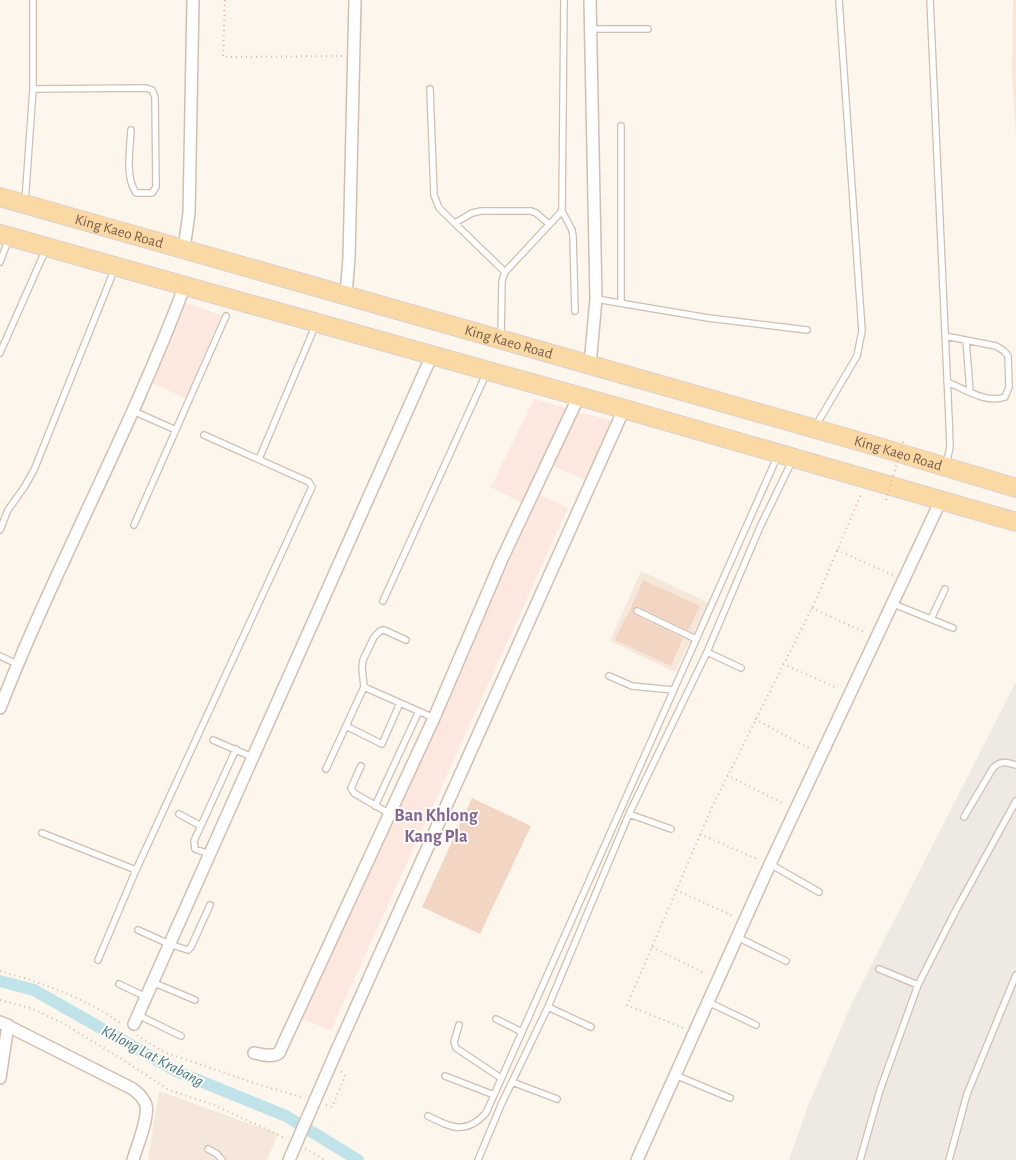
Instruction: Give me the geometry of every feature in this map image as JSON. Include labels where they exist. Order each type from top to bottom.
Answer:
[{"type":"main road","name":"King Kaeo Road","points":[[0,197],[814,428],[1016,488]]},
{"type":"main road","points":[[5,235],[488,370],[1016,522]]},
{"type":"street","points":[[184,249],[189,213],[193,0]]},
{"type":"street","points":[[346,295],[349,258],[355,0]]},
{"type":"street","points":[[590,0],[596,299],[590,365]]},
{"type":"street","points":[[0,708],[17,664],[134,411],[185,285]]},
{"type":"street","points":[[133,1025],[432,355]]},
{"type":"street","points":[[254,1053],[274,1056],[279,1053],[434,718],[502,559],[579,396]]},
{"type":"street","points":[[290,1158],[321,1090],[332,1060],[624,409]]},
{"type":"street","points":[[637,1160],[737,937],[765,862],[941,500]]},
{"type":"street","points":[[0,1078],[4,1024],[133,1089],[142,1096],[146,1104],[146,1114],[133,1160]]},
{"type":"lane","points":[[25,204],[33,89],[33,0]]},
{"type":"lane","points":[[564,0],[562,211],[572,230],[573,236],[575,311]]},
{"type":"lane","points":[[814,428],[856,356],[861,344],[862,332],[839,0]]},
{"type":"lane","points":[[930,0],[950,447],[946,467]]},
{"type":"lane","points":[[590,29],[648,29]]},
{"type":"lane","points":[[33,89],[146,88],[152,90],[154,97],[156,187],[152,193],[136,193],[132,187],[130,176],[130,130]]},
{"type":"lane","points":[[430,89],[434,195],[439,208],[504,272]]},
{"type":"lane","points":[[621,126],[621,303]]},
{"type":"lane","points":[[455,223],[472,213],[531,211],[549,224]]},
{"type":"lane","points":[[501,340],[502,281],[504,272],[562,211]]},
{"type":"lane","points":[[0,262],[5,235]]},
{"type":"lane","points":[[0,353],[47,247]]},
{"type":"lane","points":[[0,530],[8,510],[34,470],[116,266]]},
{"type":"lane","points":[[596,299],[708,318],[807,330]]},
{"type":"lane","points":[[134,525],[226,316]]},
{"type":"lane","points":[[259,459],[317,322]]},
{"type":"lane","points":[[945,336],[996,346],[1004,351],[1008,356],[1009,387],[1005,397],[988,399],[947,382]]},
{"type":"lane","points":[[966,340],[970,392]]},
{"type":"lane","points":[[383,601],[488,370]]},
{"type":"lane","points":[[134,411],[176,430]]},
{"type":"lane","points":[[98,960],[136,870],[312,488],[309,482],[204,436]]},
{"type":"lane","points":[[428,1116],[453,1127],[464,1127],[477,1123],[486,1113],[696,639],[786,455]]},
{"type":"lane","points":[[478,1160],[512,1082],[548,1007],[629,814],[707,652],[760,527],[786,455]]},
{"type":"lane","points":[[931,619],[945,589]]},
{"type":"lane","points":[[892,603],[952,628]]},
{"type":"lane","points":[[637,611],[696,639]]},
{"type":"lane","points":[[326,769],[364,686],[363,660],[374,637],[384,630],[406,640]]},
{"type":"lane","points":[[707,652],[741,668]]},
{"type":"lane","points":[[0,656],[17,664]]},
{"type":"lane","points":[[609,676],[632,686],[660,687],[673,690]]},
{"type":"lane","points":[[364,686],[434,718]]},
{"type":"lane","points":[[346,726],[382,744],[400,703]]},
{"type":"lane","points":[[375,806],[419,711]]},
{"type":"lane","points":[[213,740],[252,757]]},
{"type":"lane","points":[[208,854],[195,849],[194,841],[236,750]]},
{"type":"lane","points":[[964,817],[993,768],[999,762],[1016,765]]},
{"type":"lane","points":[[361,766],[351,788],[354,793],[390,814]]},
{"type":"lane","points":[[860,1160],[880,1090],[918,985],[956,910],[1016,802]]},
{"type":"lane","points":[[179,814],[201,826]]},
{"type":"lane","points":[[629,814],[671,829]]},
{"type":"lane","points":[[42,833],[136,870]]},
{"type":"lane","points":[[765,862],[819,892]]},
{"type":"lane","points":[[138,930],[184,950],[192,947],[210,905]]},
{"type":"lane","points":[[737,937],[786,961]]},
{"type":"lane","points":[[879,968],[918,985]]},
{"type":"lane","points":[[949,1160],[967,1094],[1016,975]]},
{"type":"lane","points":[[152,982],[195,1000]]},
{"type":"lane","points":[[119,984],[146,996]]},
{"type":"lane","points":[[708,1002],[756,1025]]},
{"type":"lane","points":[[548,1007],[591,1027]]},
{"type":"lane","points":[[496,1019],[522,1032]]},
{"type":"lane","points":[[133,1025],[181,1036]]},
{"type":"lane","points":[[459,1025],[454,1042],[456,1048],[501,1078]]},
{"type":"lane","points":[[674,1075],[730,1098]]},
{"type":"lane","points":[[445,1076],[494,1095]]},
{"type":"lane","points":[[512,1082],[557,1099]]},
{"type":"lane","points":[[208,1149],[217,1154],[222,1160]]},
{"type":"path","points":[[225,0],[223,57],[354,56]]},
{"type":"path","points":[[886,500],[904,440]]},
{"type":"path","points":[[683,1028],[627,1005],[700,834],[727,775],[812,608],[868,478]]},
{"type":"path","points":[[837,550],[893,575]]},
{"type":"path","points":[[812,608],[866,633]]},
{"type":"path","points":[[783,664],[837,688]]},
{"type":"path","points":[[755,719],[812,750]]},
{"type":"path","points":[[727,775],[784,804]]},
{"type":"path","points":[[700,834],[765,862]]},
{"type":"path","points":[[676,890],[734,916]]},
{"type":"path","points":[[652,947],[704,973]]},
{"type":"path","points":[[0,971],[26,978],[76,997],[133,1025],[149,1044],[164,1052],[304,1098]]},
{"type":"path","points":[[0,1000],[30,1008],[61,1022],[169,1090],[214,1105],[286,1138]]},
{"type":"path","points":[[323,1104],[332,1106],[345,1076],[332,1060]]},
{"type":"path","points":[[302,1147],[325,1160]]},
{"type":"path","points":[[315,1160],[317,1156]]},
{"type":"shaded area","points":[[1013,0],[1016,0],[1016,137],[1012,73]]},
{"type":"shaded area","points":[[186,303],[221,315],[186,398],[153,384]]},
{"type":"shaded area","points":[[534,399],[612,421],[586,480],[550,465],[530,507],[491,487]]},
{"type":"shaded area","points":[[540,495],[568,508],[331,1030],[297,1017]]},
{"type":"shaded area","points":[[641,571],[709,603],[675,672],[610,641]]},
{"type":"shaded area","points":[[1016,682],[1016,1160],[789,1160],[808,1106],[851,1005]]},
{"type":"shaded area","points":[[159,1091],[278,1134],[267,1160],[148,1160]]},
{"type":"building","points":[[643,580],[700,606],[687,630],[639,607],[633,609],[632,612],[635,615],[683,638],[671,666],[615,640]]},
{"type":"building","points":[[472,798],[531,826],[480,934],[422,907]]},
{"type":"waterway","name":"Khlong Lat Krabang","points":[[0,981],[34,990],[178,1072],[286,1116],[358,1160]]},
{"type":"district","name":"Ban Khlong Kang Pla","points":[[436,825]]}]
